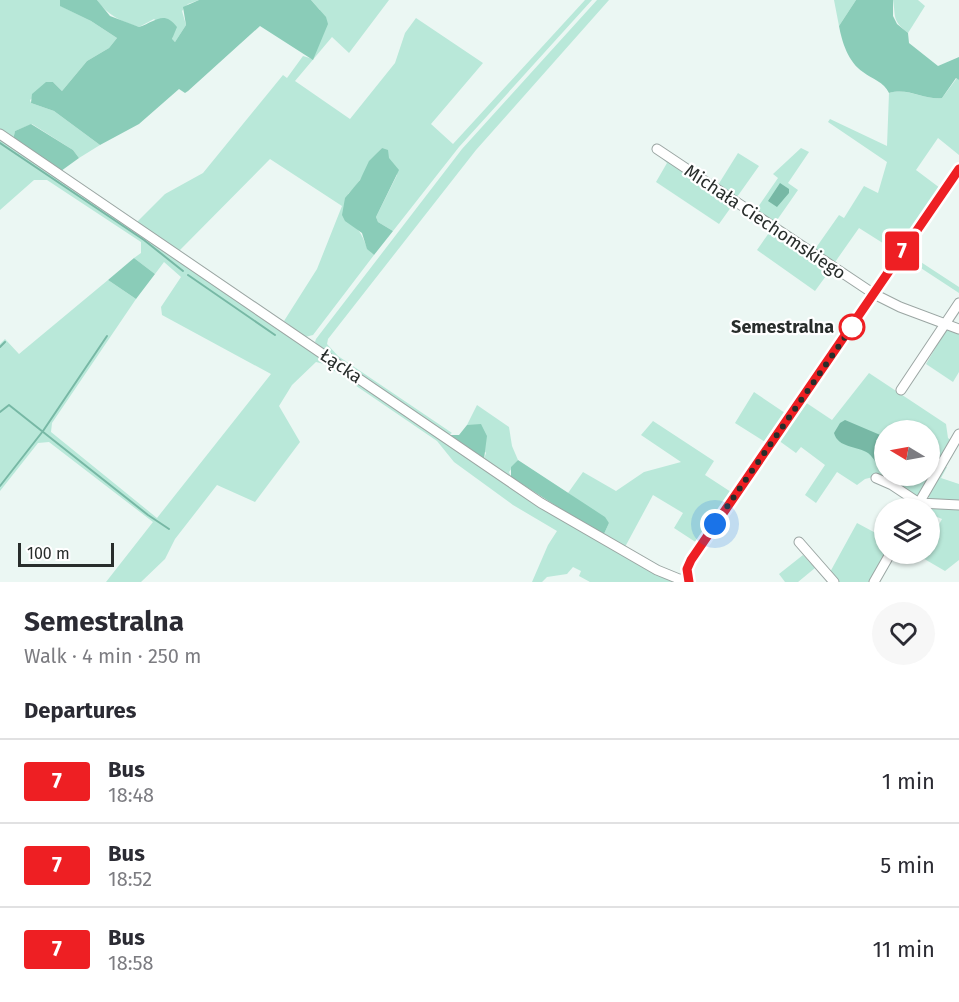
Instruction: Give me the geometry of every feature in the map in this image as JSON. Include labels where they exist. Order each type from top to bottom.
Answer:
[{"type":"street","name":"Łącka","points":[[0,134],[541,503],[650,567],[676,578],[688,580]]},
{"type":"street","name":"Michała Ciechomskiego","points":[[657,149],[874,294]]},
{"type":"street","points":[[688,580],[691,560],[959,169]]},
{"type":"street","points":[[874,294],[900,308],[959,328]]},
{"type":"street","points":[[901,390],[959,303]]},
{"type":"street","points":[[922,498],[959,434]]},
{"type":"street","points":[[894,486],[909,498]]},
{"type":"street","points":[[940,505],[959,505]]},
{"type":"street","points":[[799,542],[834,582]]},
{"type":"street","points":[[874,582],[884,564]]},
{"type":"shaded area","points":[[0,0],[60,0],[61,6],[91,21],[117,38],[109,48],[87,61],[62,91],[53,82],[30,100],[31,103],[54,111],[100,145],[79,158],[73,150],[32,124],[15,131],[13,140],[0,131]]},
{"type":"shaded area","points":[[60,0],[97,0],[110,16],[139,27],[160,18],[168,19],[177,27],[172,39],[175,42],[186,25],[183,7],[199,0],[311,0],[326,17],[328,24],[313,60],[260,26],[188,91],[185,93],[179,89],[139,124],[100,145],[54,111],[31,103],[32,94],[46,82],[53,82],[62,91],[87,61],[109,48],[117,38],[91,21],[60,6]]},
{"type":"shaded area","points":[[97,0],[199,0],[188,4],[182,11],[186,25],[175,42],[172,40],[173,34],[154,19],[139,27],[133,25],[110,14]]},
{"type":"shaded area","points":[[311,0],[389,0],[349,53],[332,37],[295,81],[350,119],[395,63],[405,33],[416,18],[483,63],[431,124],[453,144],[585,0],[592,0],[459,147],[393,231],[378,222],[376,217],[397,175],[382,148],[348,194],[353,226],[360,232],[370,252],[374,255],[313,335],[305,337],[284,321],[317,269],[342,206],[270,159],[179,251],[137,222],[165,194],[203,173],[283,75],[287,78],[303,56],[313,59],[318,45],[320,10]]},
{"type":"shaded area","points":[[597,0],[609,0],[476,150],[328,339],[327,344],[338,356],[452,433],[448,435],[330,356],[315,342],[316,339],[462,149]]},
{"type":"shaded area","points":[[834,0],[856,0],[839,26]]},
{"type":"shaded area","points":[[856,0],[893,0],[893,16],[897,24],[908,33],[909,43],[938,66],[959,57],[959,80],[956,78],[942,98],[909,92],[889,93],[881,83],[853,63],[844,45],[839,26]]},
{"type":"shaded area","points":[[893,0],[918,0],[925,6],[908,33],[897,22]]},
{"type":"shaded area","points":[[957,78],[959,80],[959,155],[938,138],[916,170],[940,188],[897,252],[859,228],[833,265],[813,252],[839,215],[844,218],[864,186],[878,193],[887,162],[828,122],[830,119],[887,146],[889,93],[909,92],[942,98]]},
{"type":"shaded area","points":[[31,124],[73,150],[79,158],[61,171],[13,140],[15,131]]},
{"type":"shaded area","points":[[0,139],[492,470],[675,582],[590,582],[579,576],[581,571],[573,567],[567,574],[547,577],[542,582],[532,582],[548,545],[557,531],[513,505],[454,462],[437,441],[324,364],[316,362],[292,385],[279,406],[300,442],[255,502],[217,485],[175,539],[165,559],[141,582],[106,582],[153,522],[49,442],[38,443],[0,491],[0,344],[5,339],[19,354],[108,280],[136,299],[52,423],[51,432],[157,518],[271,374],[162,315],[161,307],[181,277],[164,262],[155,274],[134,258],[141,253],[141,242],[47,180],[34,180],[0,210]]},
{"type":"shaded area","points":[[382,148],[388,150],[389,158],[399,170],[376,217],[378,222],[393,231],[374,255],[367,249],[362,233],[345,221],[342,215],[345,198],[360,180],[369,161]]},
{"type":"shaded area","points":[[801,148],[809,152],[788,183],[798,190],[775,223],[756,210],[778,178],[773,174]]},
{"type":"shaded area","points":[[652,149],[734,203],[719,224],[656,182],[667,163]]},
{"type":"shaded area","points":[[738,153],[759,166],[737,197],[718,185]]},
{"type":"shaded area","points":[[780,183],[789,189],[789,193],[777,207],[768,201]]},
{"type":"shaded area","points":[[771,230],[831,269],[815,291],[757,250]]},
{"type":"shaded area","points":[[907,253],[959,287],[959,293],[904,257]]},
{"type":"shaded area","points":[[134,258],[155,274],[136,299],[108,280]]},
{"type":"shaded area","points":[[947,328],[959,331],[959,372],[953,382],[926,364]]},
{"type":"shaded area","points":[[869,373],[940,420],[874,420],[874,477],[865,479],[857,485],[837,472],[816,503],[805,495],[825,465],[801,447],[796,453],[778,440],[805,402],[832,420]]},
{"type":"shaded area","points":[[754,392],[785,413],[765,442],[735,423]]},
{"type":"shaded area","points":[[477,405],[509,427],[512,446],[518,460],[509,472],[511,477],[484,459],[486,453],[467,425]]},
{"type":"shaded area","points":[[845,420],[874,432],[874,460],[868,453],[844,444],[836,438],[834,433],[840,423]]},
{"type":"shaded area","points":[[940,420],[946,424],[948,438],[952,441],[940,461]]},
{"type":"shaded area","points":[[653,421],[714,461],[705,475],[731,492],[697,543],[674,528],[683,513],[653,495],[625,547],[677,575],[663,570],[603,536],[609,523],[568,493],[583,472],[616,491],[644,472],[681,462],[641,435]]},
{"type":"shaded area","points":[[481,424],[487,436],[484,459],[448,435],[459,435],[467,425]]},
{"type":"shaded area","points":[[518,460],[605,517],[609,523],[603,536],[511,477],[511,467]]},
{"type":"shaded area","points":[[944,467],[947,467],[941,478],[959,484],[959,502],[927,496],[933,486],[940,486],[940,474]]},
{"type":"shaded area","points":[[895,486],[924,486],[917,498]]},
{"type":"shaded area","points":[[940,506],[959,507],[959,560],[945,571],[933,564],[940,564],[940,523],[942,519],[940,518]]},
{"type":"shaded area","points":[[857,523],[874,532],[874,564],[881,564],[871,582],[837,582],[829,574]]},
{"type":"shaded area","points":[[803,555],[815,568],[798,582],[785,582],[779,574]]},
{"type":"waterway","points":[[0,143],[144,240],[183,271]]},
{"type":"waterway","points":[[188,275],[275,335]]},
{"type":"waterway","points":[[0,486],[43,431],[107,336]]},
{"type":"waterway","points":[[0,347],[5,342]]},
{"type":"waterway","points":[[0,412],[9,405],[169,529]]},
{"type":"bus line","name":"7","points":[[689,582],[687,569],[691,560],[959,169]]},
{"type":"place","name":"Semestralna","points":[[852,327]]},
{"type":"route","points":[[715,524],[852,327]]}]
